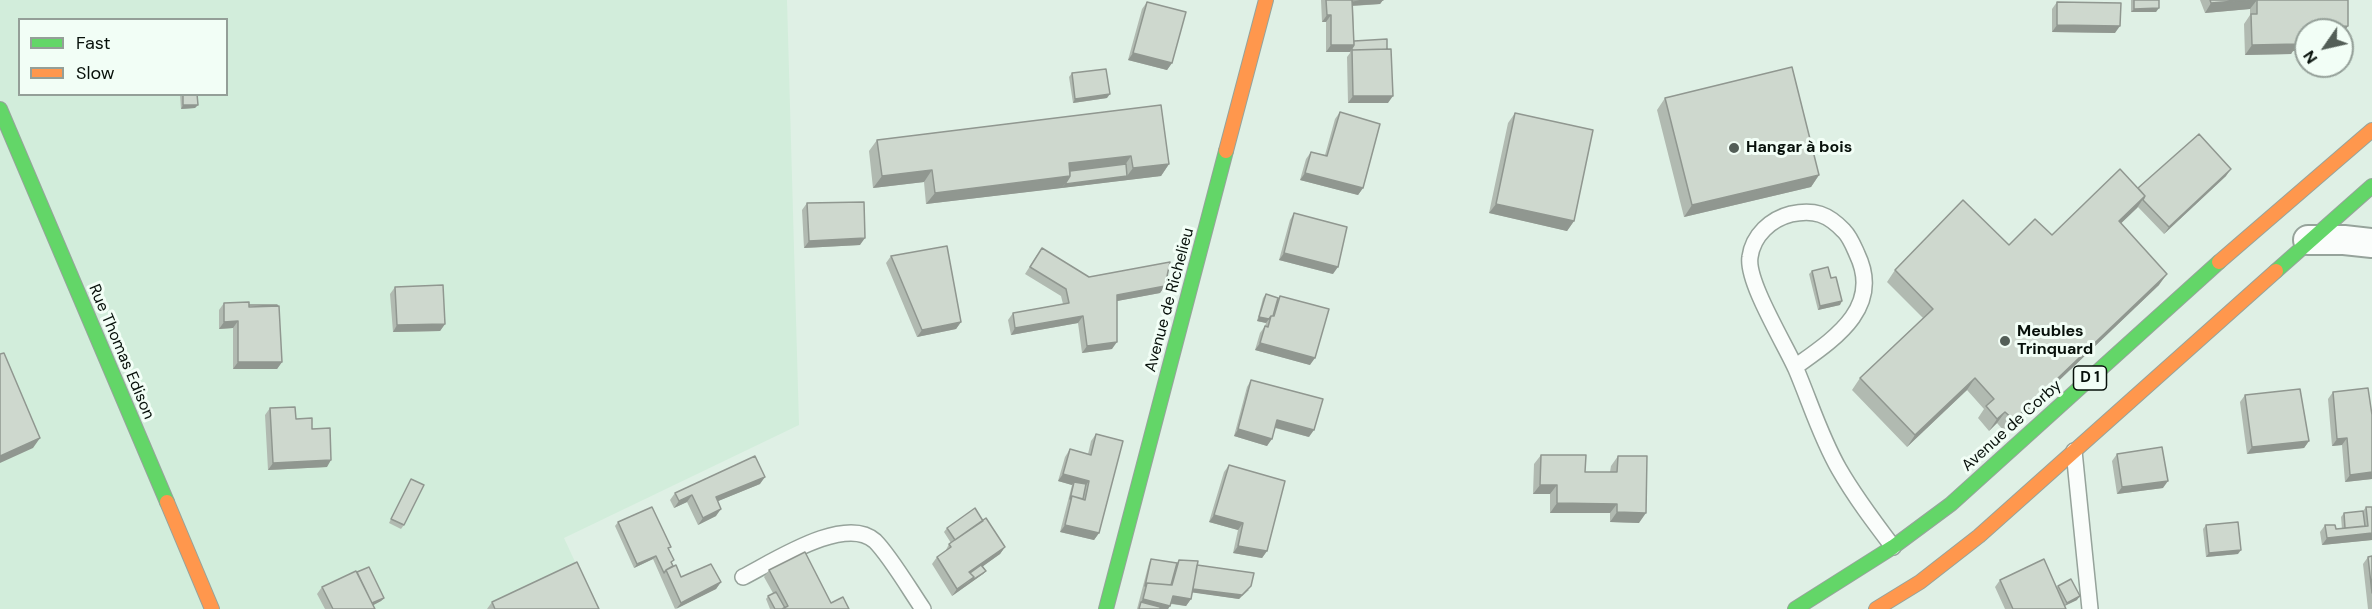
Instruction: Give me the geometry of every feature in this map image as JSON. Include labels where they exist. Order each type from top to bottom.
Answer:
[{"type":"main road","name":"Avenue de Richelieu","points":[[1106,609],[1266,0]]},
{"type":"main road","name":"Rue Thomas Edison","points":[[0,109],[212,609]]},
{"type":"main road","name":"Avenue de Corby","points":[[1795,609],[1893,547],[1951,504],[2268,218],[2372,130]]},
{"type":"main road","name":"D 1","points":[[1876,609],[1920,582],[1979,536],[2308,240],[2372,186]]},
{"type":"street","points":[[2308,240],[2372,243]]},
{"type":"lane","points":[[1795,367],[1828,344],[1853,318],[1866,291],[1863,265],[1849,236],[1832,217],[1804,212],[1779,217],[1758,235],[1749,258],[1758,292],[1795,367],[1837,466],[1893,547]]},
{"type":"lane","points":[[2074,450],[2090,609]]},
{"type":"lane","points":[[743,577],[816,541],[847,531],[874,540],[923,609]]},
{"type":"shaded area","points":[[0,0],[787,0],[799,425],[564,538],[597,609],[0,609]]},
{"type":"building","points":[[1326,0],[1352,0],[1354,45],[1331,45],[1331,15],[1327,15]]},
{"type":"building","points":[[1352,0],[1383,0],[1352,2]]},
{"type":"building","points":[[2134,0],[2159,0],[2159,8],[2134,9]]},
{"type":"building","points":[[2210,0],[2248,0],[2211,3]]},
{"type":"building","points":[[2257,0],[2348,0],[2348,18],[2294,18],[2294,44],[2252,45],[2251,14],[2257,14]]},
{"type":"building","points":[[1147,2],[1186,12],[1172,63],[1133,53]]},
{"type":"building","points":[[2057,2],[2121,3],[2120,26],[2057,25]]},
{"type":"building","points":[[1387,39],[1387,49],[1352,50],[1354,41]]},
{"type":"building","points":[[1391,49],[1393,96],[1353,96],[1352,50]]},
{"type":"building","name":"Hangar à bois","points":[[1792,67],[1819,175],[1692,205],[1665,98]]},
{"type":"building","points":[[1106,69],[1110,94],[1075,99],[1072,73]]},
{"type":"building","points":[[183,96],[197,96],[198,105],[183,105]]},
{"type":"building","points":[[1161,105],[1169,164],[1133,168],[1131,156],[1069,163],[1070,176],[935,193],[932,170],[882,176],[877,140]]},
{"type":"building","points":[[1340,112],[1380,124],[1363,188],[1305,173],[1311,152],[1327,156]]},
{"type":"building","points":[[1515,113],[1593,130],[1574,221],[1496,204]]},
{"type":"building","points":[[2199,134],[2231,169],[2169,227],[2143,200],[2145,196],[2138,188]]},
{"type":"building","points":[[1126,164],[1127,176],[1065,184],[1070,171]]},
{"type":"building","points":[[2120,169],[2145,196],[2119,221],[2167,274],[2014,420],[2005,412],[1997,419],[1986,406],[1994,399],[1975,378],[1915,435],[1860,378],[1933,309],[1895,270],[1963,200],[2009,245],[2035,219],[2052,235]]},
{"type":"building","points":[[864,202],[865,238],[809,241],[807,203]]},
{"type":"building","points":[[1294,213],[1347,227],[1338,267],[1284,253]]},
{"type":"building","points":[[947,246],[961,322],[922,330],[891,256]]},
{"type":"building","points":[[1042,248],[1089,277],[1170,262],[1165,286],[1117,295],[1117,342],[1087,346],[1083,316],[1015,328],[1013,313],[1069,303],[1066,289],[1030,267]]},
{"type":"building","points":[[1828,267],[1831,278],[1836,277],[1842,301],[1820,306],[1812,271]]},
{"type":"building","points":[[443,285],[445,324],[397,325],[395,287]]},
{"type":"building","points":[[1266,294],[1278,298],[1273,316],[1269,319],[1259,317]]},
{"type":"building","points":[[1280,296],[1329,309],[1315,358],[1260,343],[1265,326],[1268,327],[1271,316],[1274,316]]},
{"type":"building","points":[[249,302],[249,307],[279,306],[282,362],[238,362],[238,321],[224,322],[224,303]]},
{"type":"building","points":[[249,305],[277,305],[277,306],[249,307]]},
{"type":"building","points":[[4,353],[40,438],[0,456],[0,354]]},
{"type":"building","points":[[1251,380],[1323,399],[1314,430],[1277,420],[1272,439],[1238,429]]},
{"type":"building","points":[[2368,388],[2372,415],[2372,472],[2350,475],[2347,438],[2337,439],[2333,392]]},
{"type":"building","points":[[2300,389],[2309,441],[2252,447],[2245,395]]},
{"type":"building","points":[[295,407],[296,419],[312,418],[312,429],[330,428],[331,460],[273,463],[270,408]]},
{"type":"building","points":[[1096,434],[1123,441],[1099,533],[1065,525],[1072,496],[1085,500],[1089,481],[1063,474],[1070,449],[1091,455]]},
{"type":"building","points":[[2162,447],[2168,481],[2122,487],[2117,454]]},
{"type":"building","points":[[1541,455],[1586,455],[1585,472],[1617,472],[1618,456],[1647,456],[1646,513],[1617,512],[1617,504],[1557,503],[1557,485],[1540,485]]},
{"type":"building","points":[[755,456],[765,477],[716,497],[721,509],[703,518],[692,495],[679,501],[675,493]]},
{"type":"building","points":[[1229,465],[1285,481],[1267,551],[1238,546],[1243,523],[1214,515]]},
{"type":"building","points":[[411,479],[424,485],[404,525],[391,519]]},
{"type":"building","points":[[1074,482],[1086,484],[1083,499],[1072,496],[1070,499]]},
{"type":"building","points":[[652,507],[671,547],[668,548],[674,560],[671,562],[673,566],[664,573],[656,556],[637,564],[618,522]]},
{"type":"building","points":[[2366,507],[2372,507],[2372,533],[2327,538],[2325,525],[2335,525],[2336,529],[2368,526]]},
{"type":"building","points":[[975,508],[983,521],[955,540],[947,528]]},
{"type":"building","points":[[2363,511],[2365,526],[2345,528],[2344,513]]},
{"type":"building","points":[[986,518],[1005,547],[969,572],[974,577],[957,589],[937,557],[951,547],[949,544]]},
{"type":"building","points":[[2238,522],[2241,550],[2209,553],[2206,525]]},
{"type":"building","points":[[805,552],[831,603],[843,597],[849,609],[782,609],[788,606],[769,570]]},
{"type":"building","points":[[2372,556],[2372,593],[2368,557]]},
{"type":"building","points":[[1151,559],[1177,563],[1171,585],[1147,583],[1145,586]]},
{"type":"building","points":[[2044,559],[2066,609],[2013,609],[2000,580]]},
{"type":"building","points":[[1179,560],[1198,561],[1191,599],[1173,596],[1170,606],[1143,599],[1147,583],[1172,585]]},
{"type":"building","points":[[577,562],[599,609],[495,609],[492,602]]},
{"type":"building","points":[[711,564],[721,582],[681,603],[666,570],[676,565],[681,577]]},
{"type":"building","points":[[981,565],[986,571],[971,581],[974,577],[970,573]]},
{"type":"building","points":[[1197,565],[1254,573],[1251,586],[1242,595],[1193,589]]},
{"type":"building","points":[[369,567],[384,598],[372,603],[357,572]]},
{"type":"building","points":[[356,571],[375,609],[333,609],[322,587]]},
{"type":"building","points":[[2071,579],[2080,596],[2067,603],[2058,586]]},
{"type":"building","points":[[776,592],[785,608],[775,609],[768,596]]},
{"type":"building","points":[[1141,602],[1160,607],[1160,609],[1139,609]]},
{"type":"traffic: fast","points":[[0,109],[167,502]]},
{"type":"traffic: fast","points":[[1106,609],[1226,151]]},
{"type":"traffic: fast","points":[[2276,271],[2372,186]]},
{"type":"traffic: fast","points":[[1795,609],[1893,547],[1951,504],[2219,262]]},
{"type":"traffic: slow","points":[[1226,151],[1266,0]]},
{"type":"traffic: slow","points":[[2219,262],[2372,130]]},
{"type":"traffic: slow","points":[[1876,609],[1920,582],[1979,536],[2276,271]]},
{"type":"traffic: slow","points":[[167,502],[212,609]]},
{"type":"place","name":"Hangar à bois","points":[[1734,148]]},
{"type":"place","name":"Meubles Trinquard","points":[[2005,341]]}]
